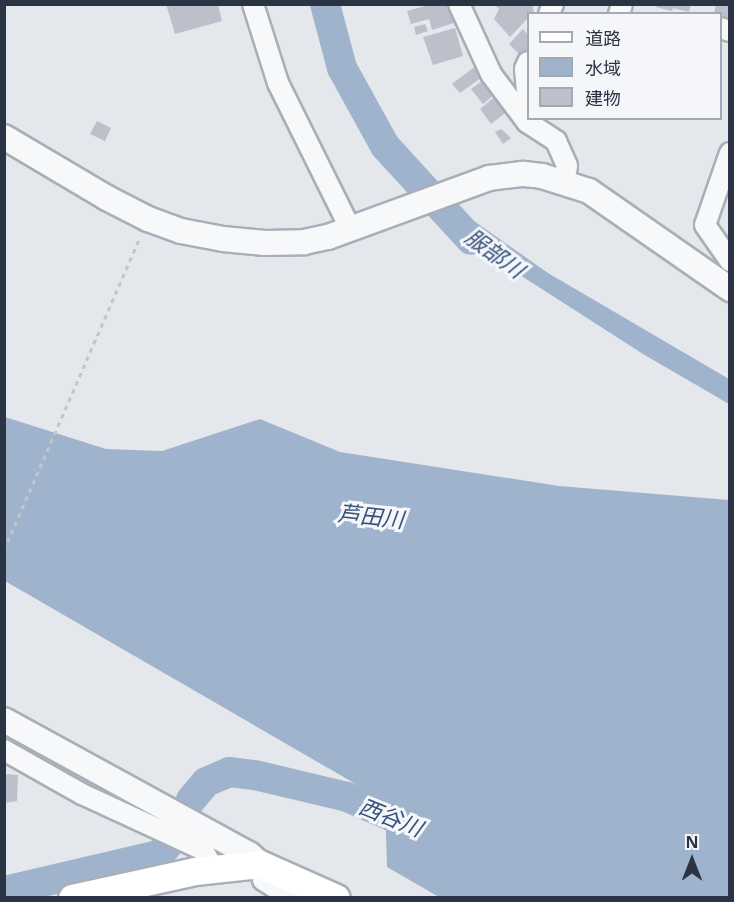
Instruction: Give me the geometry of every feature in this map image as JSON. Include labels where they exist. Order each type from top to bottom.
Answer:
[{"type":"main road","points":[[72,897],[213,868],[260,864],[336,897]]},
{"type":"street","points":[[253,4],[278,82],[358,227]]},
{"type":"street","points":[[459,4],[491,74],[527,122],[536,124],[556,141],[567,166],[564,182]]},
{"type":"street","points":[[527,64],[525,69],[527,94]]},
{"type":"street","points":[[4,137],[107,198],[148,219],[181,231],[223,239],[264,243],[304,242],[358,227],[489,178],[524,174],[564,182],[588,191],[729,290]]},
{"type":"street","points":[[729,153],[705,225],[729,261]]},
{"type":"street","points":[[4,720],[249,854],[260,864],[263,880],[292,897]]},
{"type":"street","points":[[4,750],[82,794],[203,850],[213,868]]},
{"type":"path","points":[[4,550],[141,235]]},
{"type":"water","points":[[454,207],[548,273],[729,379],[729,404],[643,354],[430,217]]},
{"type":"water","name":"芦田川","points":[[5,417],[106,449],[162,451],[260,419],[340,452],[559,486],[729,500],[729,897],[439,897],[387,867],[385,801],[5,581]]},
{"type":"building","points":[[166,4],[218,4],[222,21],[175,34]]},
{"type":"building","points":[[494,4],[532,4],[534,12],[527,12],[527,19],[510,37],[494,19],[499,9]]},
{"type":"building","points":[[657,4],[691,4],[689,12],[656,7]]},
{"type":"building","points":[[716,4],[730,4],[730,24],[722,22],[722,12],[714,12]]},
{"type":"building","points":[[429,5],[450,5],[453,15],[458,14],[460,21],[432,30],[429,19],[411,24],[407,11]]},
{"type":"building","points":[[425,24],[428,31],[416,35],[414,27]]},
{"type":"building","points":[[455,28],[463,56],[433,65],[423,37]]},
{"type":"building","points":[[523,29],[527,34],[527,55],[524,59],[509,44]]},
{"type":"building","points":[[477,65],[485,75],[460,93],[452,84]]},
{"type":"building","points":[[482,81],[494,95],[483,104],[471,89]]},
{"type":"building","points":[[497,95],[509,110],[491,124],[480,109]]},
{"type":"building","points":[[97,121],[111,128],[105,141],[90,134]]},
{"type":"building","points":[[501,129],[511,138],[503,144],[495,132]]},
{"type":"building","points":[[4,774],[18,775],[17,801],[4,803]]},
{"type":"waterway","name":"服部川","points":[[325,4],[342,68],[385,146],[471,240]]},
{"type":"waterway","name":"西谷川","points":[[191,800],[206,782],[229,772],[255,775],[347,797],[423,830]]},
{"type":"waterway","name":"西谷川","points":[[4,891],[159,855],[167,846]]}]
